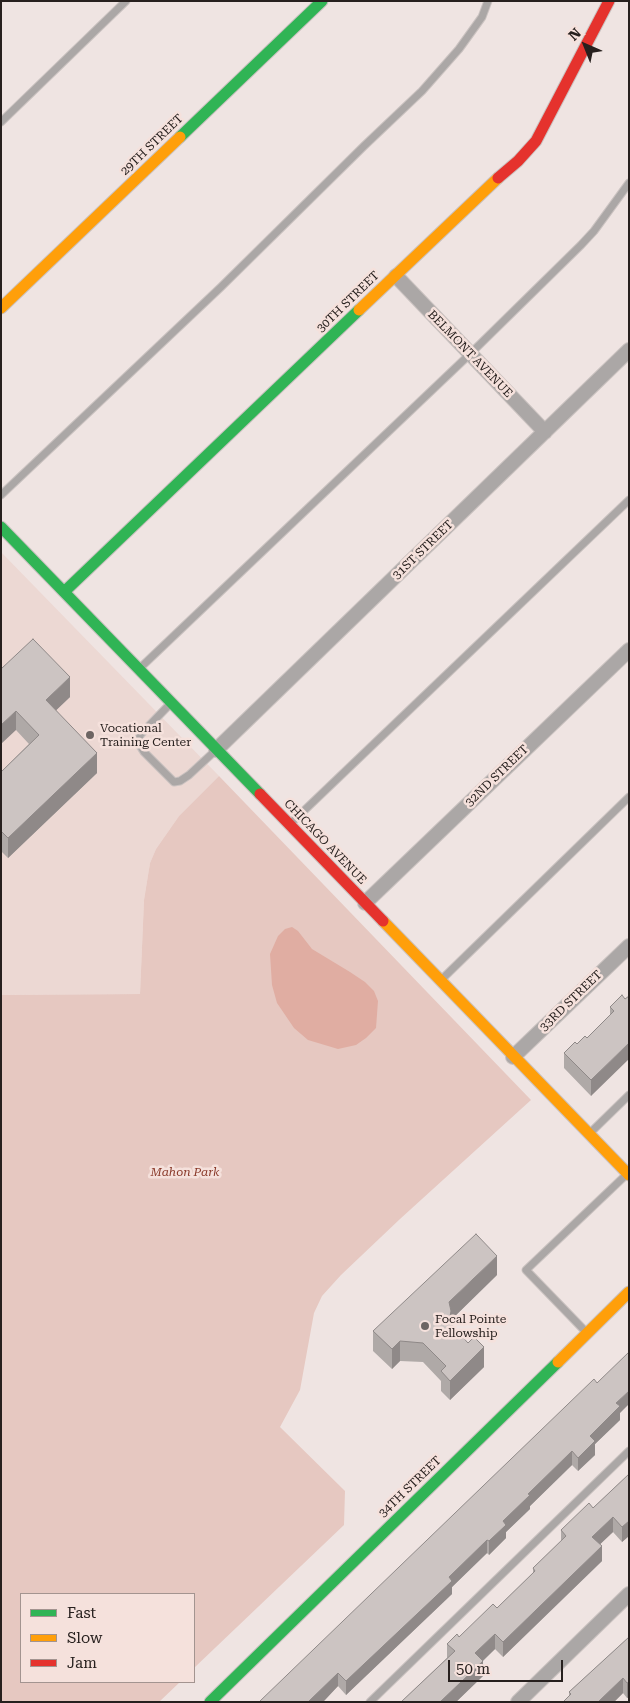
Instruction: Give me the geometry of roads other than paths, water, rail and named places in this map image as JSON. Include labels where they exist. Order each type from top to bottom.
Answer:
[{"type":"street","name":"29TH STREET","points":[[1,308],[322,1]]},
{"type":"street","name":"30TH STREET","points":[[64,592],[536,141],[609,1]]},
{"type":"street","name":"BELMONT AVENUE","points":[[396,276],[545,432]]},
{"type":"street","name":"31ST STREET","points":[[216,750],[629,350]]},
{"type":"street","name":"CHICAGO AVENUE","points":[[1,526],[628,1175]]},
{"type":"street","name":"32ND STREET","points":[[365,903],[629,650]]},
{"type":"street","name":"33RD STREET","points":[[513,1056],[629,946]]},
{"type":"street","name":"34TH STREET","points":[[210,1702],[629,1292]]},
{"type":"street","points":[[518,1702],[629,1594]]},
{"type":"lane","points":[[1,122],[126,1]]},
{"type":"lane","points":[[1,495],[214,294],[422,91],[459,49],[482,17],[488,1]]},
{"type":"lane","points":[[139,669],[470,354],[594,231],[629,182]]},
{"type":"lane","points":[[289,825],[629,500]]},
{"type":"lane","points":[[171,703],[140,735],[139,744],[144,752],[174,782],[180,781],[189,775],[216,750]]},
{"type":"lane","points":[[440,981],[629,797]]},
{"type":"lane","points":[[588,1134],[629,1095]]},
{"type":"lane","points":[[587,1333],[526,1270],[628,1175]]},
{"type":"lane","points":[[370,1702],[629,1451]]},
{"type":"place","name":"Vocational Training Center","points":[[90,735]]},
{"type":"place","name":"Focal Pointe Fellowship","points":[[425,1326]]},
{"type":"park label","name":"Mahon Park","points":[[185,1172]]}]
